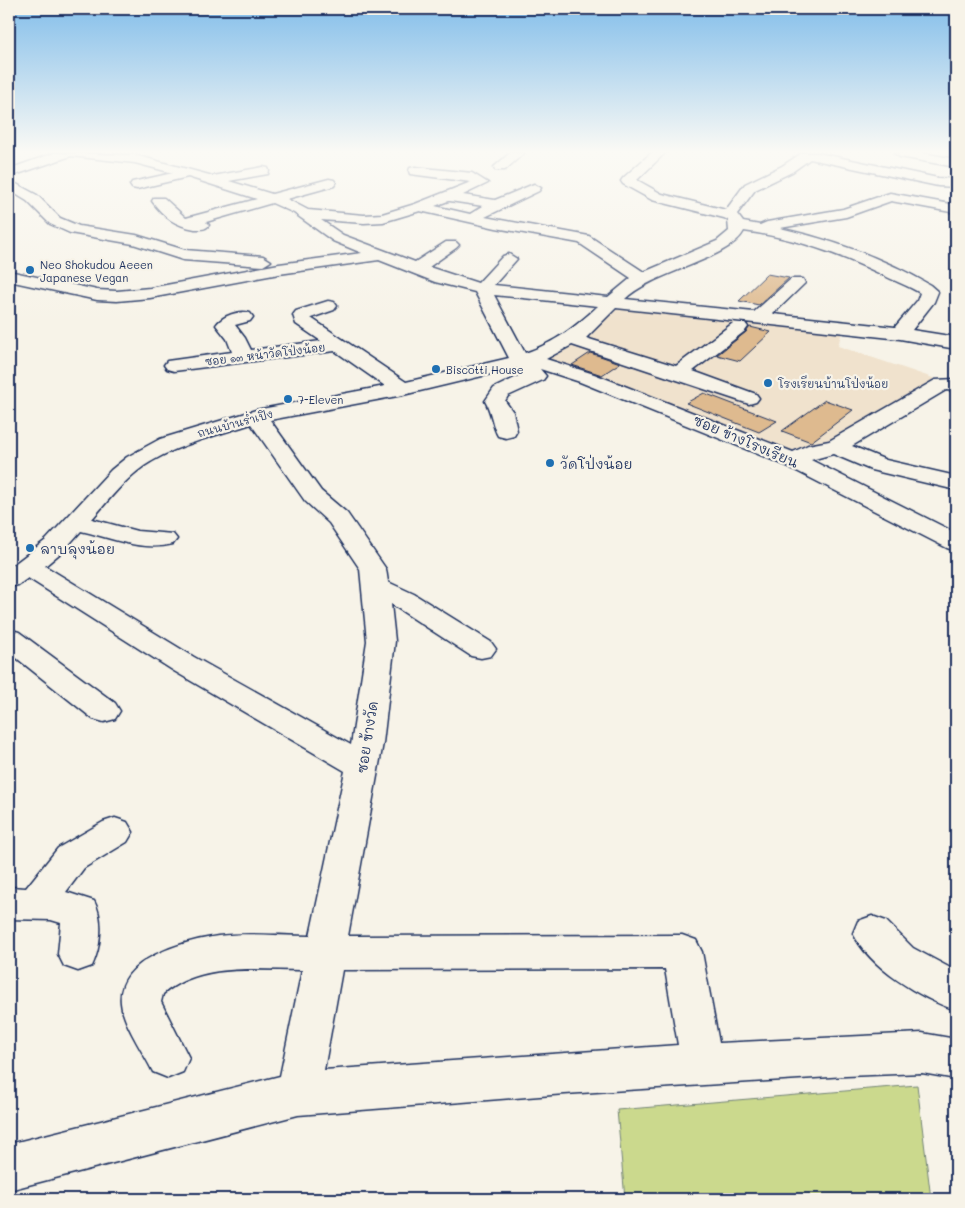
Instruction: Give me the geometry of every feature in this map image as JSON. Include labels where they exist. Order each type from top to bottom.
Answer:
[{"type":"street","points":[[43,209],[54,221],[75,230],[136,240],[183,255],[263,261],[279,269]]},
{"type":"street","points":[[166,209],[173,219],[184,223],[211,226]]},
{"type":"street","points":[[184,223],[235,209]]},
{"type":"street","points":[[300,209],[323,230],[338,238],[380,255],[482,289],[757,320],[900,333],[956,343]]},
{"type":"street","points":[[305,214],[376,219],[411,209]]},
{"type":"street","points":[[430,209],[471,219],[584,239],[642,278]]},
{"type":"street","points":[[471,219],[488,209]]},
{"type":"street","points":[[696,209],[758,228],[776,230],[872,261],[929,292],[925,302],[900,333]]},
{"type":"street","points":[[733,221],[739,209]]},
{"type":"street","points":[[758,228],[846,213],[856,209]]},
{"type":"street","name":"ถนนบ้านร่ำเปิง","points":[[18,573],[77,523],[119,475],[153,451],[177,440],[256,416],[403,389],[524,360],[571,339],[642,278],[722,244],[737,232],[733,221]]},
{"type":"street","points":[[417,268],[451,245]]},
{"type":"street","points":[[9,276],[97,295],[116,296],[150,293],[279,269],[380,255]]},
{"type":"street","points":[[482,289],[509,259]]},
{"type":"street","points":[[182,260],[210,282]]},
{"type":"street","points":[[757,320],[797,283]]},
{"type":"street","points":[[482,289],[524,360],[536,376],[501,392],[495,401],[502,412],[506,431]]},
{"type":"street","points":[[328,306],[302,315],[302,320],[339,345]]},
{"type":"street","points":[[244,317],[229,321],[225,325],[236,338],[244,356]]},
{"type":"street","points":[[679,373],[738,327]]},
{"type":"street","points":[[571,339],[679,373],[750,398]]},
{"type":"street","name":"ซอย ๑๓ หน้าวัดโป่งน้อย","points":[[174,365],[339,345],[403,389]]},
{"type":"street","name":"ซอย ข้างโรงเรียน","points":[[524,360],[596,381],[793,460],[956,543]]},
{"type":"street","points":[[793,460],[816,450],[835,447],[942,384],[956,385]]},
{"type":"street","name":"ซอย ข้างวัด","points":[[256,416],[313,496],[338,518],[373,568],[380,641],[362,766],[298,1094]]},
{"type":"street","points":[[835,447],[879,465],[956,483]]},
{"type":"street","points":[[77,523],[120,532],[133,538],[164,539]]},
{"type":"street","points":[[18,573],[184,664],[362,766]]},
{"type":"street","points":[[375,586],[404,600],[481,649]]},
{"type":"street","points":[[9,638],[104,711]]},
{"type":"street","points":[[22,904],[71,858],[115,832]]},
{"type":"street","points":[[22,904],[51,904],[81,912],[78,954]]},
{"type":"street","points":[[872,933],[899,960],[956,992]]},
{"type":"street","points":[[168,1058],[141,1002],[142,990],[153,975],[171,967],[220,953],[682,952],[702,1064]]},
{"type":"street","points":[[9,1167],[298,1094],[702,1064],[922,1053],[956,1059]]},
{"type":"shaded area","name":"โรงเรียนบ้านโป่งน้อย","points":[[617,307],[842,331],[838,346],[936,379],[798,458],[540,360]]},
{"type":"green space","points":[[917,1085],[931,1199],[625,1199],[617,1110]]},
{"type":"building","points":[[767,274],[789,278],[759,305],[739,301]]},
{"type":"building","points":[[750,327],[771,332],[740,361],[717,355],[746,332]]},
{"type":"building","points":[[590,353],[620,363],[602,375],[572,365]]},
{"type":"building","points":[[704,393],[777,421],[759,432],[686,403]]},
{"type":"building","points":[[825,400],[853,410],[811,442],[782,431]]},
{"type":"place","name":"Neo Shokudou Aeeen Japanese Vegan","points":[[30,270]]},
{"type":"place","name":"Biscotti House","points":[[436,369]]},
{"type":"place","name":"โรงเรียนบ้านโป่งน้อย","points":[[768,383]]},
{"type":"place","name":"7-Eleven","points":[[288,399]]},
{"type":"place","name":"วัดโป่งน้อย","points":[[550,463]]},
{"type":"place","name":"ลาบลุงน้อย","points":[[30,548]]}]
